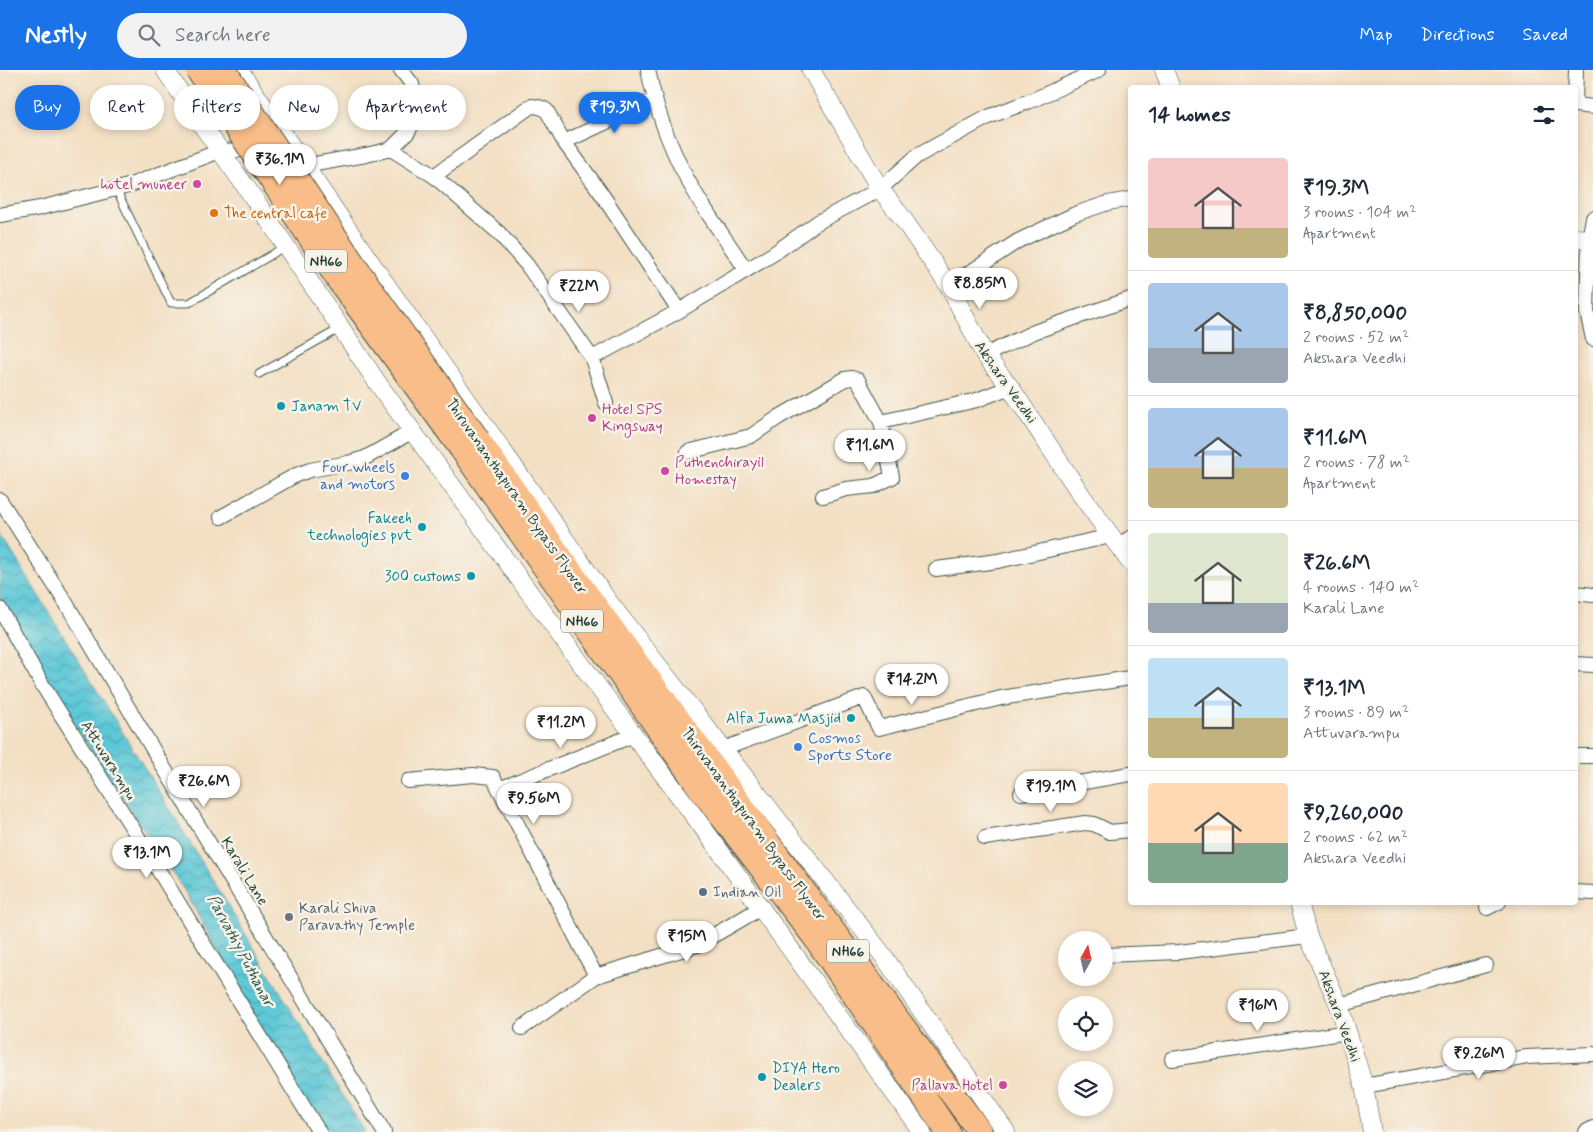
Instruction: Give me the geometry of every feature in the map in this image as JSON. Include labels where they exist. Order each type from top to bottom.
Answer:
[{"type":"highway","name":"Thiruvananthapuram Bypass Flyover","points":[[198,70],[340,282],[470,444],[592,602],[980,1132]]},
{"type":"highway","name":"Thiruvananthapuram Bypass Flyover","points":[[224,70],[360,274],[470,444],[703,792],[814,936],[948,1132]]},
{"type":"street","points":[[165,70],[175,85]]},
{"type":"street","points":[[179,70],[186,85]]},
{"type":"street","points":[[239,70],[608,601],[882,954],[1006,1132]]},
{"type":"street","points":[[255,200],[266,177],[291,164],[304,166],[366,155],[390,148],[408,132],[416,117],[412,84],[401,70]]},
{"type":"street","points":[[648,70],[654,100],[668,139],[696,195],[746,270]]},
{"type":"street","name":"Akshara Veedhi","points":[[811,70],[880,189],[949,286],[984,355],[1010,387],[1082,496],[1120,539],[1128,557]]},
{"type":"street","points":[[592,358],[679,311],[773,254],[818,222],[880,189],[917,156],[988,117],[1035,99],[1099,70]]},
{"type":"street","points":[[1164,70],[1170,85]]},
{"type":"street","points":[[1576,70],[1576,85]]},
{"type":"street","points":[[564,142],[654,100]]},
{"type":"street","points":[[1578,104],[1593,106]]},
{"type":"street","points":[[434,176],[530,106],[543,108],[547,111],[564,142],[601,193],[679,311]]},
{"type":"street","points":[[0,215],[40,208],[128,186],[220,151],[242,150],[255,144],[264,135],[267,111]]},
{"type":"street","points":[[206,130],[413,431],[572,653],[709,836],[922,1132]]},
{"type":"street","points":[[390,148],[434,176],[499,233],[527,265],[592,358],[606,403]]},
{"type":"street","points":[[949,286],[1018,241],[1075,214],[1108,203],[1128,199]]},
{"type":"street","points":[[1593,218],[1586,239],[1581,312],[1593,339]]},
{"type":"street","points":[[984,355],[1034,332],[1128,300]]},
{"type":"street","points":[[688,452],[751,436],[779,417],[845,379],[852,378],[858,380],[881,422],[892,477],[874,486],[823,496]]},
{"type":"street","points":[[881,422],[977,400],[1010,387]]},
{"type":"street","points":[[221,517],[296,475],[310,470],[365,458],[413,431]]},
{"type":"street","name":"Karali Lane","points":[[0,500],[66,603],[384,1132]]},
{"type":"street","points":[[936,568],[998,561],[1120,539]]},
{"type":"street","points":[[1578,593],[1593,595]]},
{"type":"street","name":"Attuvarampu","points":[[0,610],[43,686],[319,1132]]},
{"type":"street","points":[[1578,664],[1593,665]]},
{"type":"street","points":[[723,749],[864,696],[879,728],[1000,698],[1128,678]]},
{"type":"street","points":[[499,789],[634,735]]},
{"type":"street","points":[[1578,756],[1593,756]]},
{"type":"street","points":[[1021,794],[1128,774]]},
{"type":"street","points":[[408,781],[473,775],[493,777],[596,976]]},
{"type":"street","points":[[985,838],[1085,823],[1094,824],[1110,832],[1128,830]]},
{"type":"street","points":[[1578,892],[1593,893]]},
{"type":"street","name":"Akshara Veedhi","points":[[1300,905],[1308,936],[1339,1005],[1348,1032],[1364,1086],[1372,1132]]},
{"type":"street","points":[[522,1028],[596,976],[697,945],[761,908]]},
{"type":"street","points":[[1113,955],[1179,952],[1308,936]]},
{"type":"street","points":[[1339,1005],[1486,964]]},
{"type":"street","points":[[1172,1059],[1348,1032]]},
{"type":"street","points":[[1364,1086],[1527,1057],[1593,1054]]},
{"type":"street","points":[[1586,1132],[1593,1128]]},
{"type":"lane","points":[[116,189],[171,303],[189,302],[273,254],[285,245]]},
{"type":"lane","points":[[259,374],[341,328]]},
{"type":"water","name":"Parvathy Puthanar","points":[[0,533],[365,1132],[317,1132],[307,1117],[186,893],[79,732],[0,598]]},
{"type":"place","name":"hotel muneer","points":[[197,184]]},
{"type":"place","name":"The central cafe","points":[[214,213]]},
{"type":"place","name":"Janam TV","points":[[281,406]]},
{"type":"place","name":"Hotel SPS Kingsway","points":[[592,418]]},
{"type":"place","name":"Puthenchirayil Homestay","points":[[665,471]]},
{"type":"place","name":"Four wheels and motors","points":[[405,476]]},
{"type":"place","name":"Fakeeh technologies pvt","points":[[422,527]]},
{"type":"place","name":"300 customs","points":[[471,576]]},
{"type":"place","name":"Alfa Juma Masjid","points":[[851,718]]},
{"type":"place","name":"Cosmos Sports Store","points":[[798,747]]},
{"type":"place","name":"Indian Oil","points":[[703,892]]},
{"type":"place","name":"Karali Shiva Paravathy Temple","points":[[289,917]]},
{"type":"place","name":"DIYA Hero Dealers","points":[[762,1077]]},
{"type":"place","name":"Pallava Hotel","points":[[1003,1085]]}]
